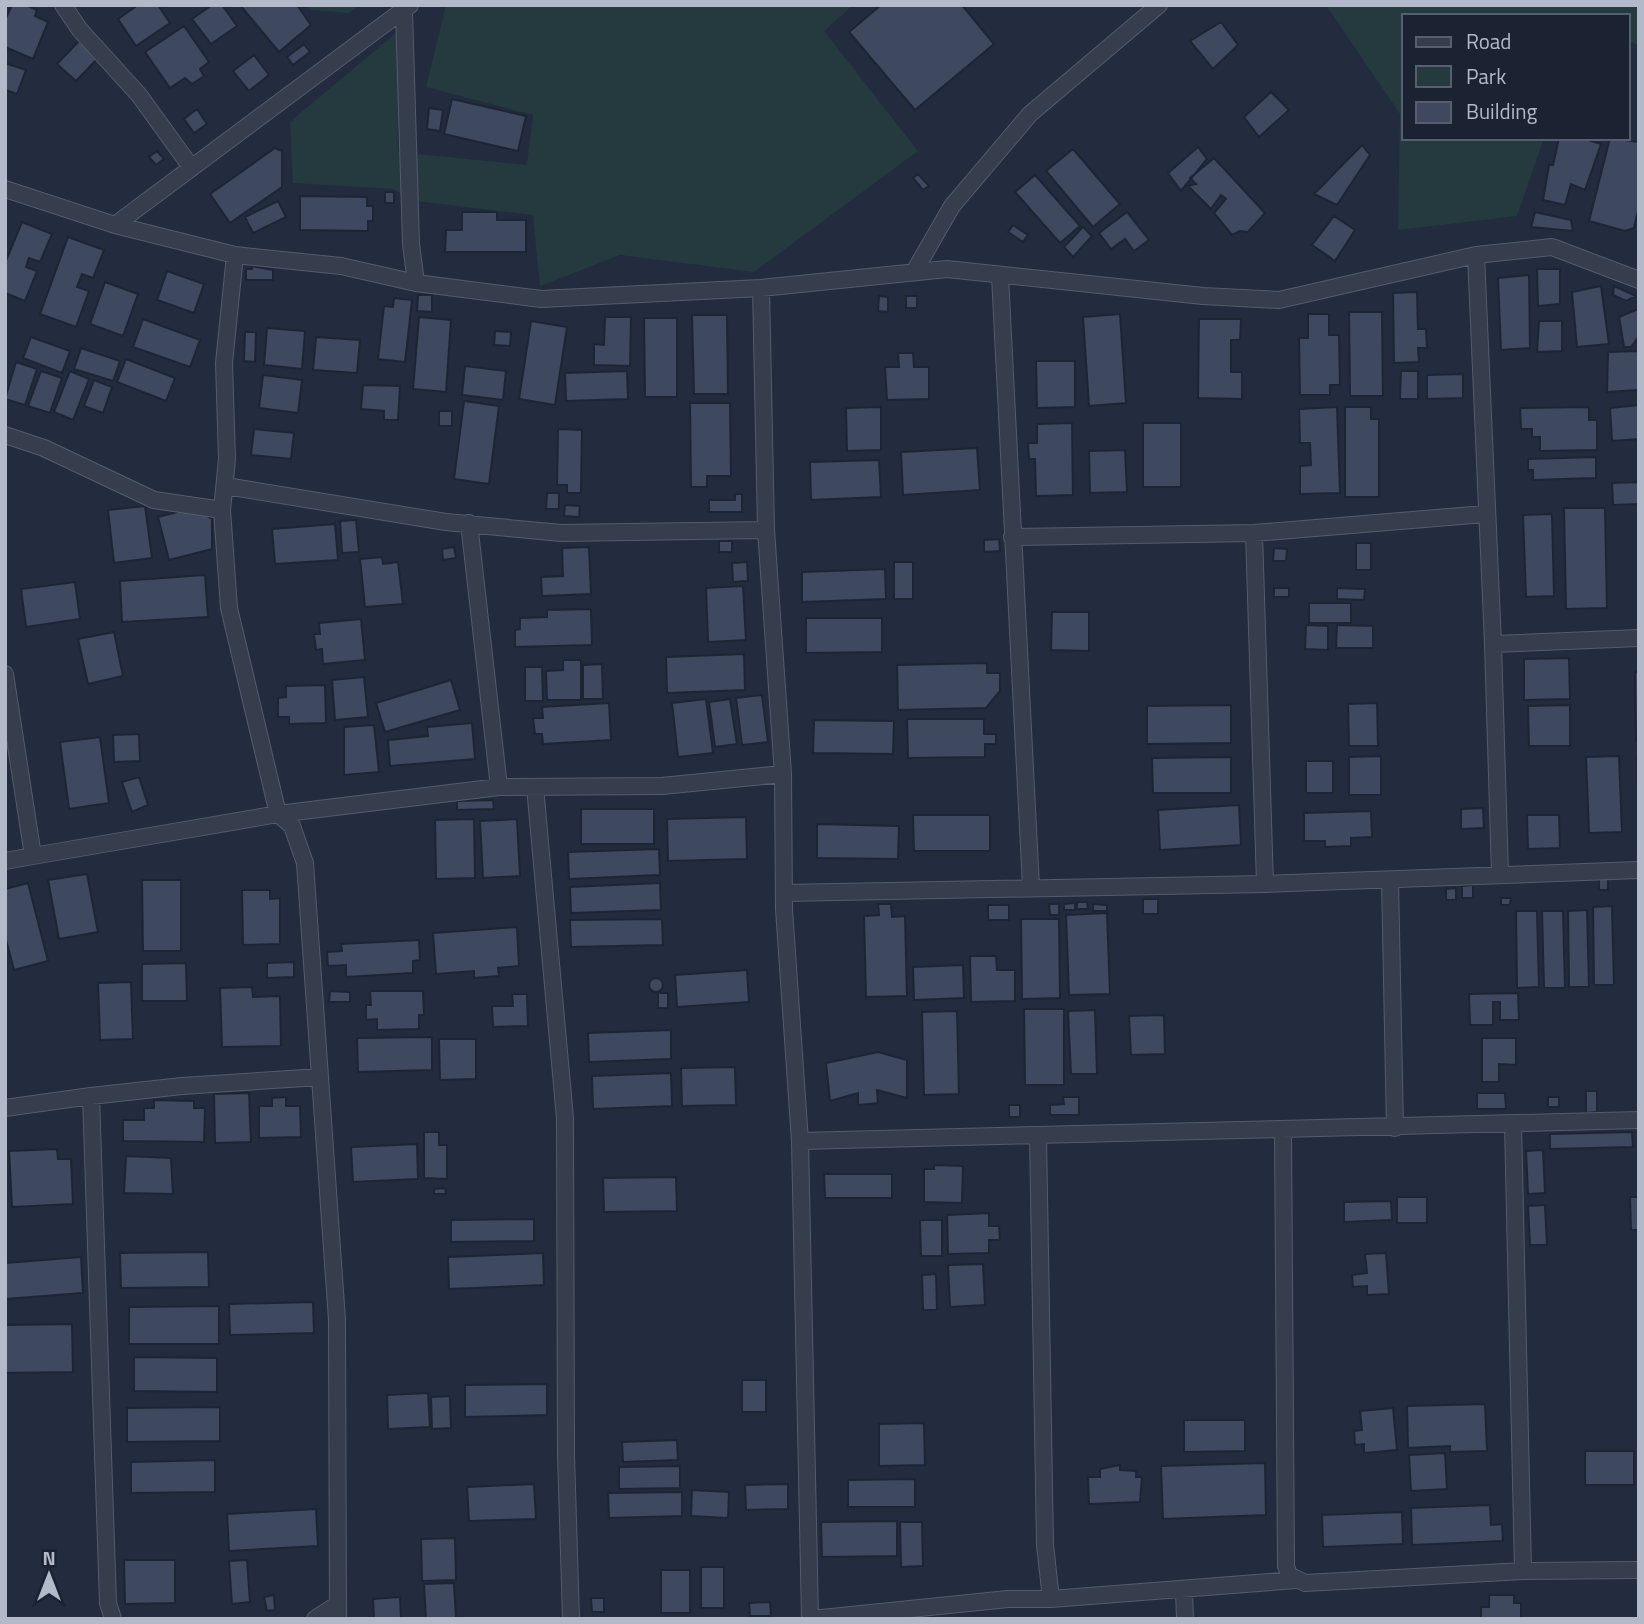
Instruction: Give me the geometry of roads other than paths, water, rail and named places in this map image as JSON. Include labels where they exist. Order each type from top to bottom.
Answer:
[{"type":"street","points":[[63,5],[80,30],[139,95],[191,167]]},
{"type":"street","points":[[914,272],[951,206],[1030,114],[1159,5]]},
{"type":"street","points":[[115,225],[407,8]]},
{"type":"street","points":[[407,8],[411,244],[416,283]]},
{"type":"street","points":[[5,189],[115,225],[235,255],[341,266],[416,283],[541,299],[761,288],[914,272],[972,270],[1000,276],[1119,285],[1203,296],[1279,300],[1476,255],[1552,247],[1639,280]]},
{"type":"street","points":[[235,255],[224,363],[226,486],[222,510],[229,608],[278,814],[292,826],[305,863],[337,1320],[338,1611],[315,1619]]},
{"type":"street","points":[[1476,255],[1500,874]]},
{"type":"street","points":[[1000,276],[1031,887]]},
{"type":"street","points":[[761,288],[766,530],[783,774],[784,893],[800,1141],[811,1619],[1007,1599],[1184,1591],[1296,1580],[1305,1583],[1523,1571],[1639,1570]]},
{"type":"street","points":[[5,435],[44,448],[154,500],[222,510]]},
{"type":"street","points":[[226,486],[468,523],[582,534],[766,530]]},
{"type":"street","points":[[1012,537],[1254,533],[1485,514]]},
{"type":"street","points":[[468,523],[499,787]]},
{"type":"street","points":[[1254,533],[1265,884]]},
{"type":"street","points":[[1493,644],[1639,638]]},
{"type":"street","points":[[5,674],[33,856]]},
{"type":"street","points":[[5,861],[278,814],[499,787],[662,786],[783,774]]},
{"type":"street","points":[[535,787],[565,1118],[566,1442],[571,1619]]},
{"type":"street","points":[[784,893],[1265,884],[1639,870]]},
{"type":"street","points":[[1390,880],[1395,1128]]},
{"type":"street","points":[[5,1108],[182,1086],[320,1077]]},
{"type":"street","points":[[90,1096],[108,1603],[113,1619]]},
{"type":"street","points":[[800,1141],[1639,1120]]},
{"type":"street","points":[[1513,1124],[1523,1571]]},
{"type":"street","points":[[1283,1130],[1286,1566],[1296,1580]]},
{"type":"street","points":[[1038,1136],[1045,1545],[1051,1599]]},
{"type":"street","points":[[1184,1591],[1185,1619]]}]
